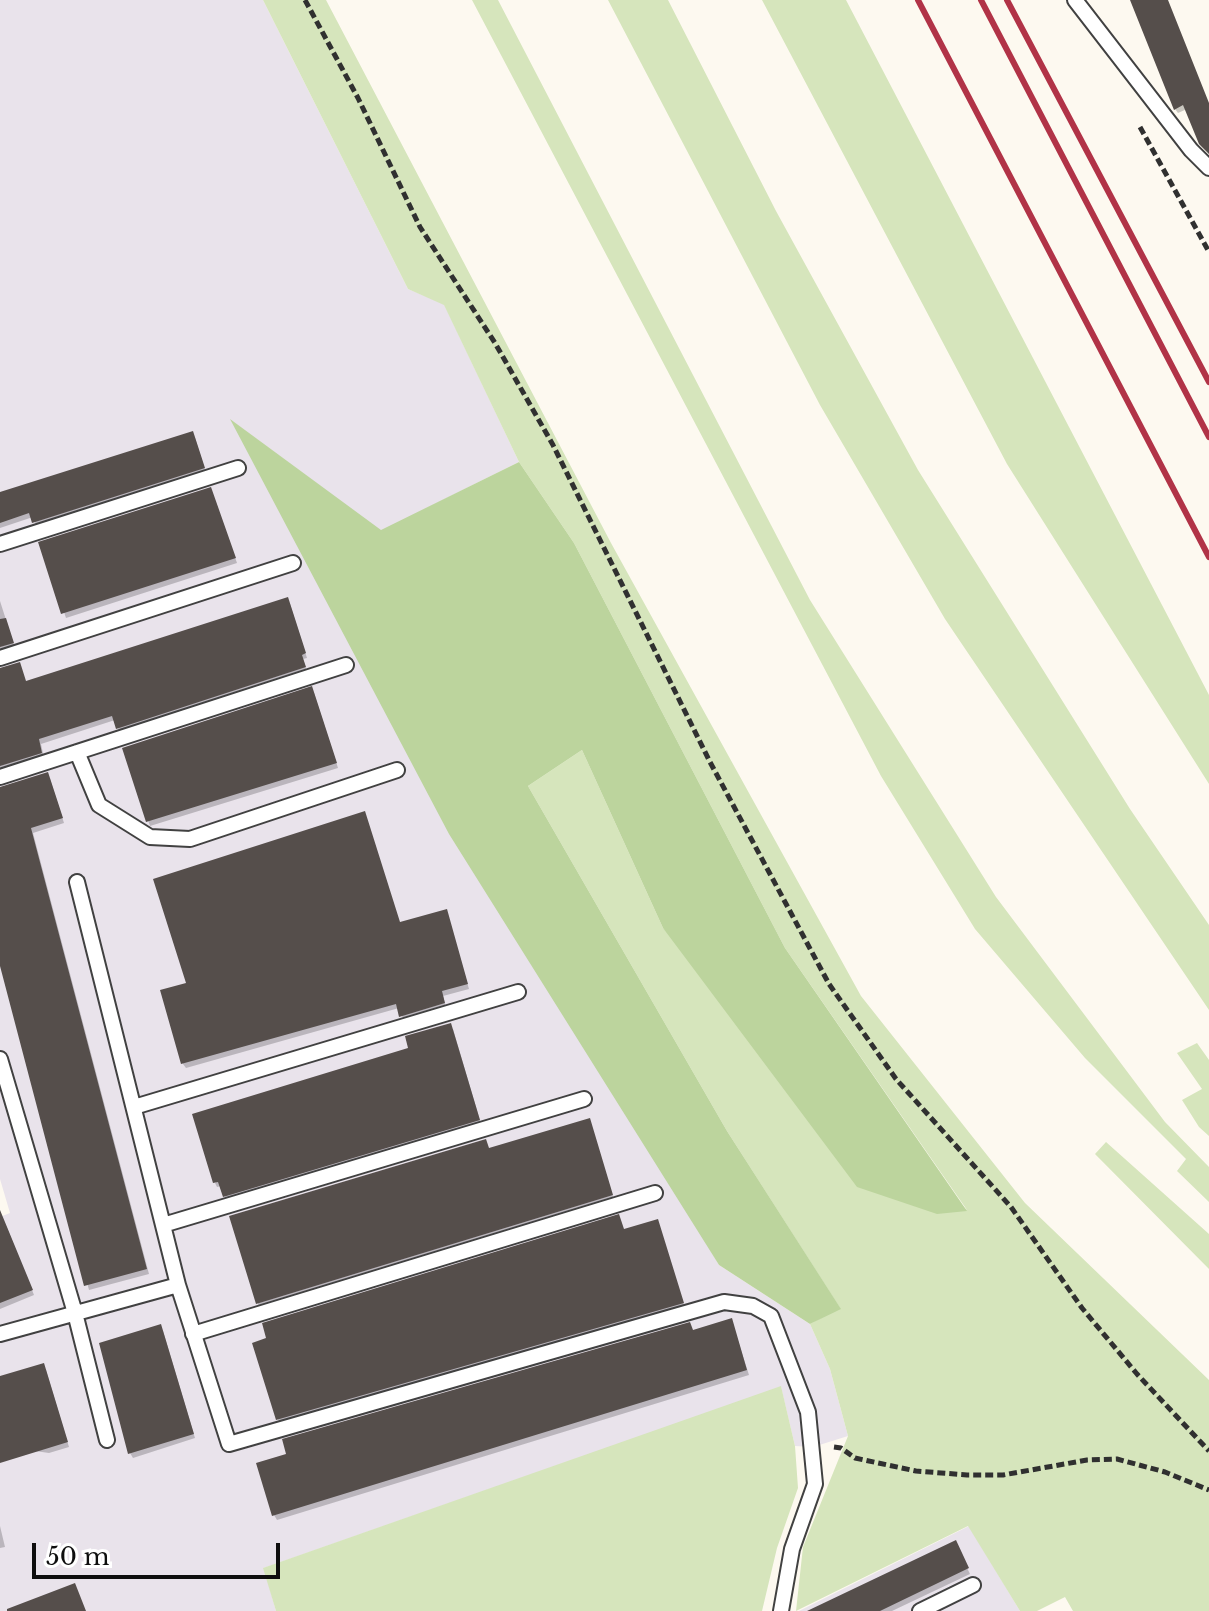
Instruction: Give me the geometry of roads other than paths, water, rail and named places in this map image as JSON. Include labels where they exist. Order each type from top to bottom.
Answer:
[{"type":"lane","points":[[1075,0],[1191,150],[1209,168]]},
{"type":"lane","points":[[0,544],[238,468]]},
{"type":"lane","points":[[0,658],[293,563]]},
{"type":"lane","points":[[0,777],[346,665]]},
{"type":"lane","points":[[77,752],[99,805],[150,837],[164,838],[190,839],[397,770]]},
{"type":"lane","points":[[77,882],[178,1285],[229,1444],[724,1302],[753,1306],[771,1316],[808,1412],[813,1447],[815,1484],[792,1549],[781,1611]]},
{"type":"lane","points":[[134,1107],[518,992]]},
{"type":"lane","points":[[0,1059],[75,1313],[107,1440]]},
{"type":"lane","points":[[163,1225],[584,1099]]},
{"type":"lane","points":[[193,1334],[655,1193]]},
{"type":"lane","points":[[0,1334],[178,1285]]},
{"type":"lane","points":[[920,1611],[973,1585]]},
{"type":"railway","points":[[918,0],[1209,557]]},
{"type":"railway","points":[[981,0],[1209,437]]},
{"type":"railway","points":[[1007,0],[1209,382]]}]
